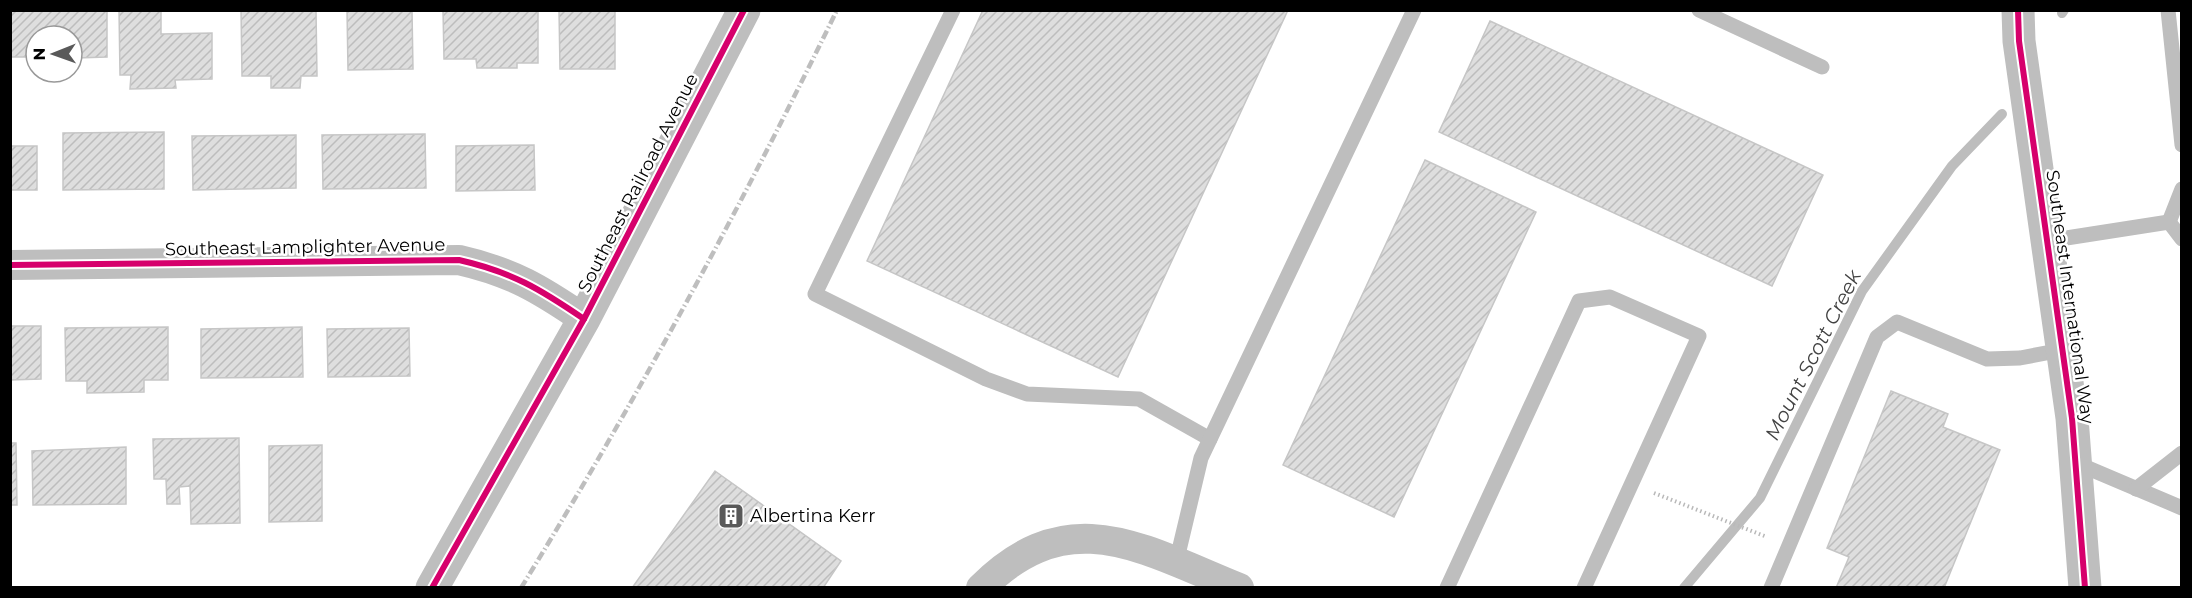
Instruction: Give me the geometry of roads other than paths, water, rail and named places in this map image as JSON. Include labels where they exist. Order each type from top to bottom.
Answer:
[{"type":"street","name":"Southeast Railroad Avenue","points":[[432,588],[584,319],[744,10]]},
{"type":"street","name":"Southeast International Way","points":[[2018,10],[2019,41],[2076,463],[2085,588]]},
{"type":"street","name":"Southeast Lamplighter Avenue","points":[[10,265],[459,260],[496,268],[528,282],[584,319]]},
{"type":"street","points":[[981,588],[1000,569],[1030,550],[1054,540],[1077,537],[1103,538],[1137,547],[1239,588]]},
{"type":"lane","points":[[953,10],[816,294],[986,379],[1028,394],[1139,399],[1210,439]]},
{"type":"lane","points":[[1176,563],[1201,458],[1414,10]]},
{"type":"lane","points":[[1699,10],[1822,67]]},
{"type":"lane","points":[[2168,10],[2181,145]]},
{"type":"lane","points":[[2169,222],[2181,189]]},
{"type":"lane","points":[[2047,241],[2169,222]]},
{"type":"lane","points":[[2169,222],[2181,239]]},
{"type":"lane","points":[[1447,588],[1579,301],[1610,297],[1698,336],[1584,588]]},
{"type":"lane","points":[[1771,588],[1877,337],[1897,322],[1987,359],[2020,358],[2062,350]]},
{"type":"lane","points":[[2136,489],[2181,453]]},
{"type":"lane","points":[[2076,463],[2181,508]]},
{"type":"waterway","name":"Mount Scott Creek","points":[[1684,588],[1760,498],[1862,291],[1952,166],[2002,114]]},
{"type":"railway","points":[[521,588],[564,518],[686,303],[801,84],[837,10]]},
{"type":"place","name":"Albertina Kerr","points":[[731,516]]}]
